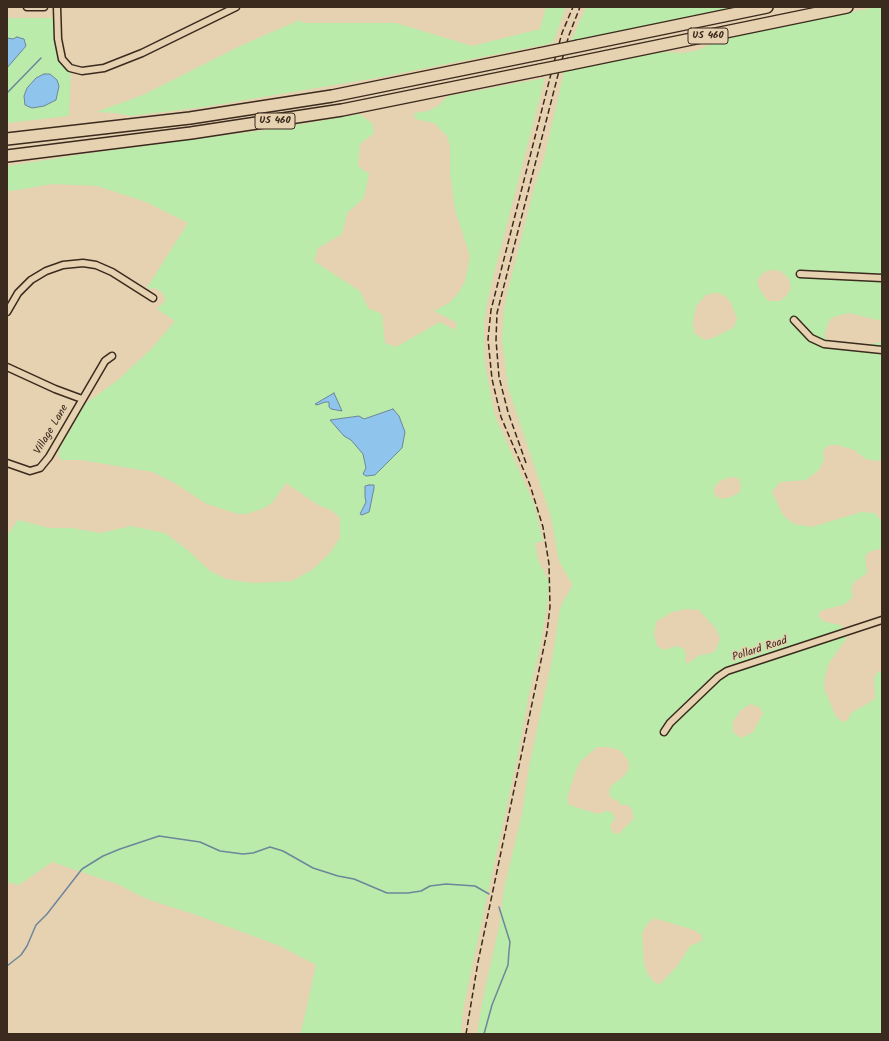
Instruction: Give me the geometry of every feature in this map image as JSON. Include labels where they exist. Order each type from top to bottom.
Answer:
[{"type":"highway","name":"US 460","points":[[7,139],[190,118],[332,96],[768,7]]},
{"type":"highway","name":"US 460","points":[[7,156],[191,133],[335,111],[847,7]]},
{"type":"street","points":[[27,7],[44,7]]},
{"type":"street","points":[[57,7],[58,39],[62,60],[70,68],[82,72],[104,68],[142,53],[235,7]]},
{"type":"street","points":[[7,312],[18,293],[31,280],[46,271],[63,265],[83,263],[96,265],[112,272],[153,298]]},
{"type":"street","points":[[800,274],[882,278]]},
{"type":"street","points":[[794,320],[812,338],[824,344],[882,350]]},
{"type":"street","name":"Village Lane","points":[[7,463],[30,471],[40,468],[49,457],[105,361],[112,356]]},
{"type":"street","name":"Village Lane","points":[[7,367],[55,389],[82,399]]},
{"type":"street","name":"Pollard Road","points":[[664,732],[670,723],[718,677],[727,671],[882,620]]},
{"type":"green space","points":[[546,7],[566,7],[553,43],[376,78],[204,107],[131,116],[116,113],[96,112],[143,95],[242,45],[300,20],[303,23],[396,23],[472,46],[540,29]]},
{"type":"green space","points":[[586,7],[734,7],[571,41]]},
{"type":"green space","points":[[882,7],[882,321],[849,313],[837,316],[830,319],[824,336],[829,342],[850,342],[865,345],[882,342],[882,459],[877,461],[866,459],[854,450],[838,445],[829,445],[823,451],[824,460],[819,470],[806,480],[780,482],[772,492],[783,515],[794,524],[812,527],[861,512],[875,513],[882,522],[882,548],[869,552],[865,556],[867,573],[853,583],[851,590],[853,595],[850,600],[843,605],[823,610],[819,613],[819,617],[825,622],[841,625],[846,636],[846,639],[829,663],[825,676],[824,688],[836,717],[843,722],[848,720],[851,713],[875,699],[874,679],[879,671],[882,673],[882,1034],[477,1034],[483,998],[499,927],[504,889],[522,814],[529,767],[552,660],[560,609],[563,601],[571,589],[572,584],[559,561],[551,517],[508,387],[502,339],[504,310],[507,294],[535,185],[544,159],[564,72],[662,52],[683,53],[699,50],[720,39]],"holes":[[[769,270],[781,271],[789,279],[791,288],[786,296],[780,301],[768,301],[759,288],[757,280],[762,274]],[[719,293],[726,297],[731,302],[737,319],[733,328],[713,338],[705,340],[694,333],[693,321],[696,306],[706,295]],[[731,477],[738,478],[741,485],[740,492],[731,497],[720,499],[714,494],[714,487],[720,481]],[[686,609],[699,610],[716,629],[720,638],[716,650],[709,654],[700,655],[687,664],[684,649],[677,646],[664,650],[657,646],[654,635],[656,622],[672,612]],[[751,704],[759,707],[763,713],[753,732],[741,738],[733,732],[733,722],[740,711]],[[597,747],[608,747],[620,750],[628,760],[629,768],[625,775],[611,786],[609,792],[611,798],[617,800],[621,805],[628,805],[632,810],[634,818],[619,834],[613,833],[610,826],[615,818],[612,812],[606,811],[598,814],[569,805],[567,798],[580,762]],[[654,918],[694,930],[702,935],[702,941],[690,946],[678,965],[660,984],[655,983],[648,975],[644,963],[642,933],[647,924]]]},
{"type":"green space","points":[[7,18],[56,18],[55,45],[58,59],[62,65],[71,72],[69,116],[7,123]]},
{"type":"green space","points":[[545,78],[488,297],[484,322],[484,342],[485,364],[495,416],[534,504],[543,541],[535,543],[538,560],[549,582],[541,643],[463,1010],[461,1034],[298,1034],[301,1031],[316,965],[280,946],[196,915],[147,899],[117,884],[52,862],[19,885],[7,882],[7,535],[18,520],[49,528],[72,528],[100,533],[131,526],[165,533],[189,551],[210,571],[226,579],[253,583],[292,581],[312,570],[329,554],[340,538],[340,518],[331,510],[318,505],[286,483],[272,503],[262,509],[246,514],[238,514],[207,504],[173,482],[153,472],[81,460],[61,460],[58,455],[61,446],[85,404],[118,380],[151,349],[175,321],[157,309],[165,301],[165,297],[161,291],[154,288],[146,289],[188,223],[146,202],[97,186],[52,184],[12,191],[7,190],[7,166],[90,153],[280,128],[360,114],[373,124],[374,133],[360,144],[358,166],[369,174],[364,198],[347,213],[342,234],[318,248],[314,261],[360,291],[368,308],[382,314],[385,343],[396,347],[440,322],[455,330],[457,323],[434,311],[449,303],[459,292],[465,281],[470,256],[455,210],[450,172],[450,146],[447,136],[434,123],[415,119],[414,113],[428,111],[438,106],[448,96]]},
{"type":"water","points":[[17,37],[24,39],[26,46],[7,68],[7,38],[13,39]]},
{"type":"water","points":[[44,74],[50,74],[57,80],[59,86],[56,100],[44,106],[32,108],[25,105],[24,96],[27,88],[36,78]]},
{"type":"water","points":[[334,393],[342,411],[331,409],[329,407],[329,402],[317,405],[315,404]]},
{"type":"water","points":[[393,409],[399,416],[405,432],[402,448],[375,475],[366,476],[363,474],[366,468],[363,454],[330,420],[359,416],[364,419]]},
{"type":"water","points":[[374,485],[370,508],[369,512],[362,515],[360,514],[366,502],[365,486]]},
{"type":"waterway","points":[[7,93],[41,58]]},
{"type":"waterway","points":[[7,966],[21,955],[27,946],[36,925],[47,914],[82,869],[103,856],[159,836],[200,842],[220,851],[243,854],[253,853],[270,847],[283,851],[313,868],[338,876],[354,879],[387,893],[408,893],[421,891],[430,886],[446,884],[475,886],[489,894]]},
{"type":"waterway","points":[[484,1034],[492,1005],[508,965],[510,942],[499,907]]},
{"type":"railway","points":[[466,1034],[478,962],[547,632],[550,607],[549,564],[543,527],[530,485],[501,417],[492,379],[488,339],[491,310],[553,66],[562,33],[573,7]]},
{"type":"railway","points":[[526,463],[508,412],[499,377],[496,340],[497,313],[560,67],[569,35],[580,7]]}]
